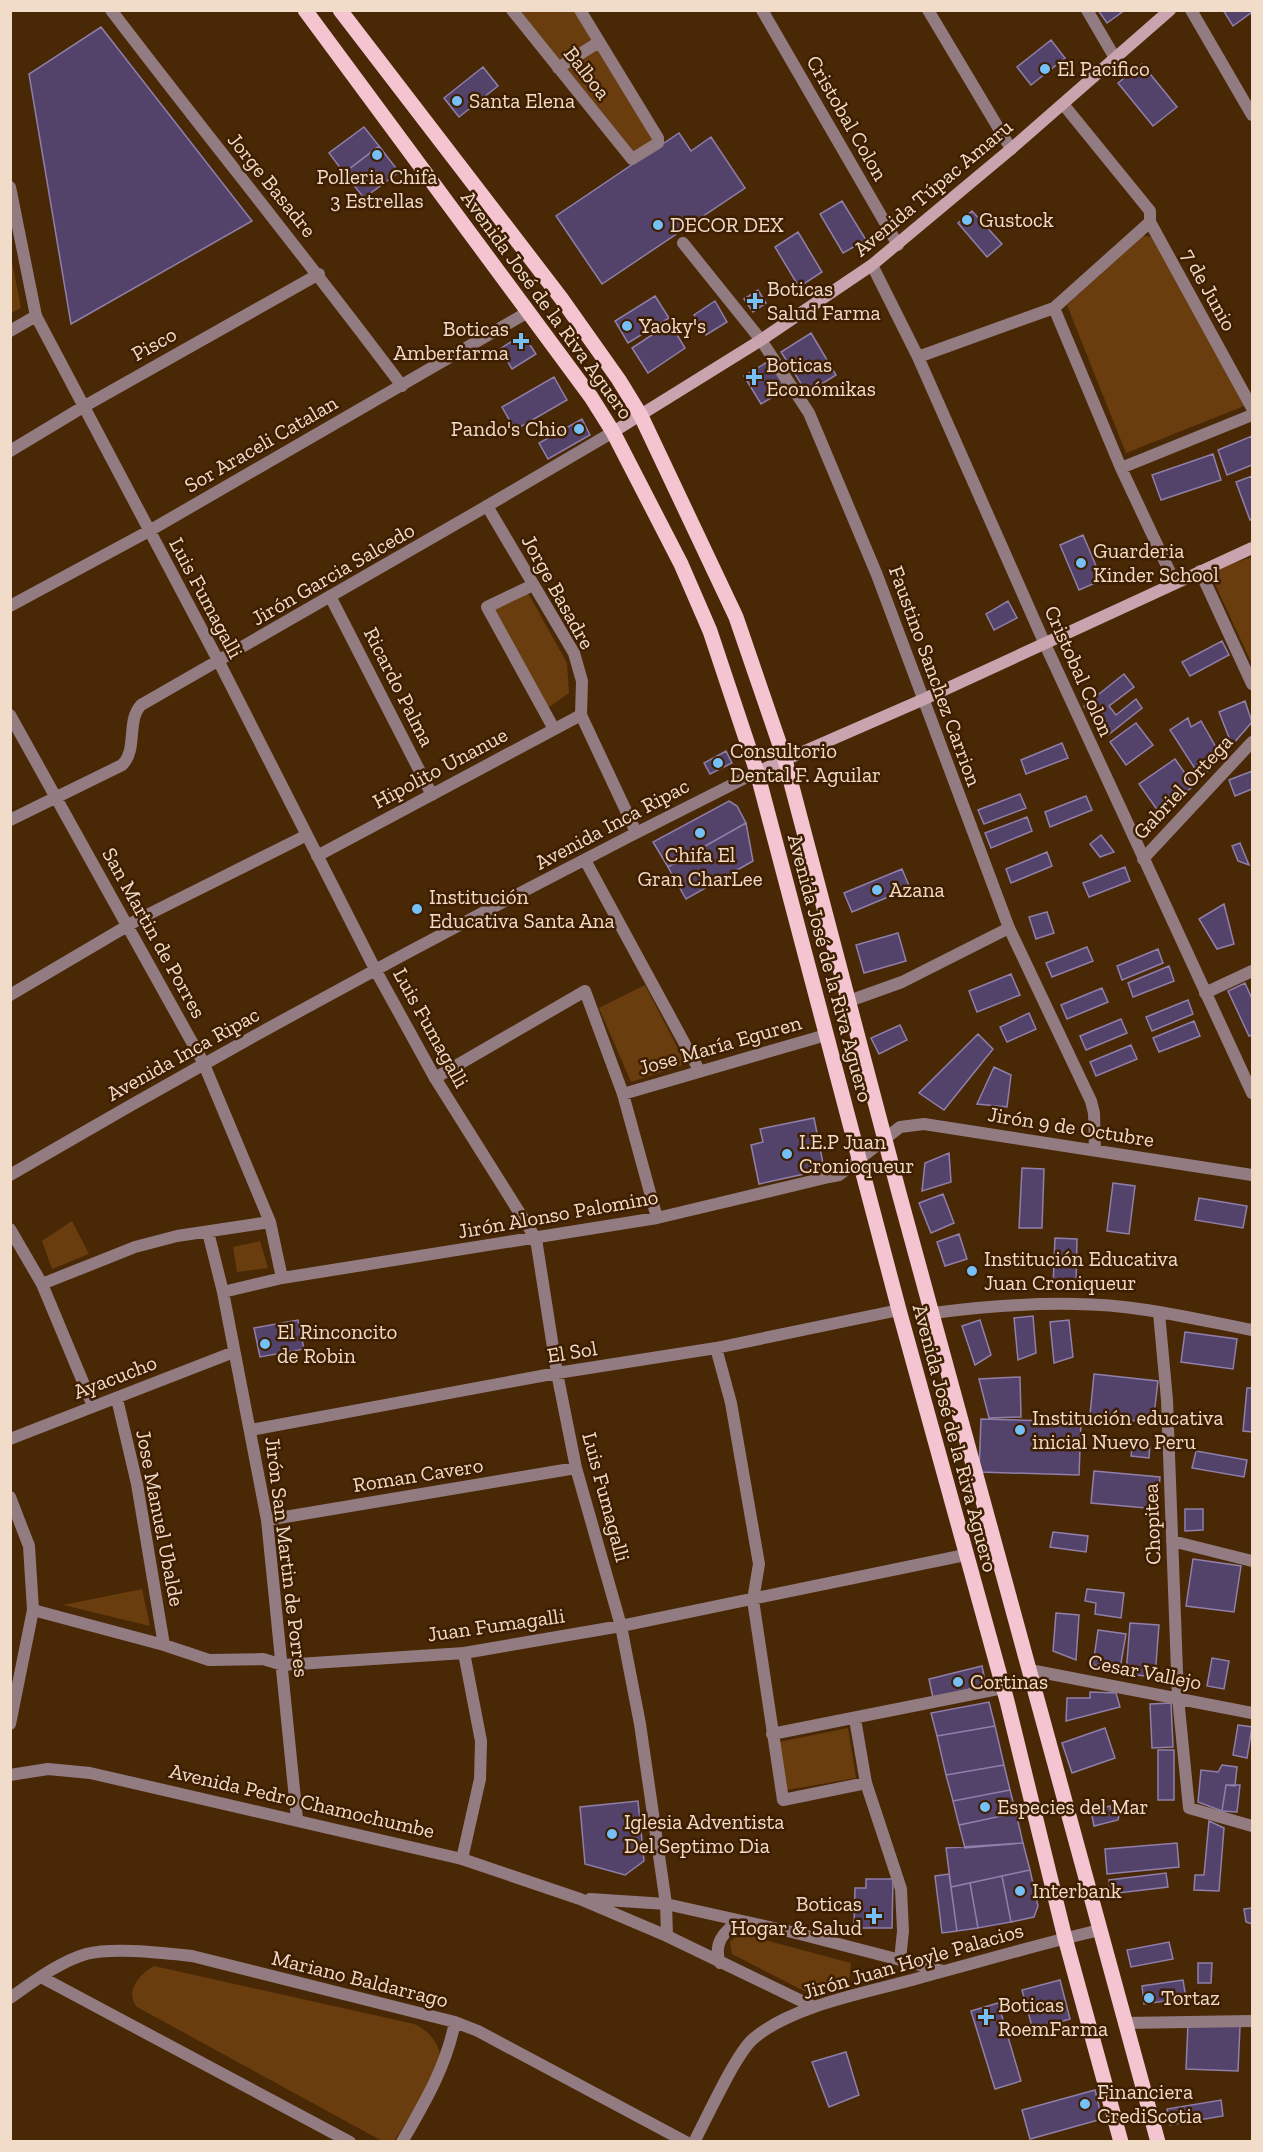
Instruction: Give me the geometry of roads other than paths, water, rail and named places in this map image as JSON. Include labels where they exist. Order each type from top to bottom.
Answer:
[{"type":"main road","name":"Avenida José de la Riva Aguero","points":[[305,10],[614,432],[681,564],[711,631],[757,772],[858,1159],[1003,1688],[1065,1938],[1121,2142]]},
{"type":"main road","name":"Avenida José de la Riva Aguero","points":[[340,10],[561,298],[641,416],[736,617],[785,760],[1124,2023],[1158,2142]]},
{"type":"main road","name":"Avenida Túpac Amaru","points":[[614,432],[761,340],[872,265],[1011,149],[1170,10]]},
{"type":"main road","name":"Avenida Inca Ripac","points":[[757,772],[922,700],[1252,548]]},
{"type":"street","name":"Jorge Basadre","points":[[111,10],[208,139],[319,274],[402,386]]},
{"type":"street","name":"Balboa","points":[[512,10],[632,159],[658,143],[658,138],[599,42]]},
{"type":"street","points":[[558,68],[599,42],[580,10]]},
{"type":"street","name":"Cristobal Colon","points":[[762,10],[898,245]]},
{"type":"street","points":[[928,10],[1011,149]]},
{"type":"street","points":[[1087,10],[1115,57]]},
{"type":"street","points":[[1191,10],[1252,115]]},
{"type":"street","name":"7 de Junio","points":[[1063,104],[1150,211],[1150,222],[1252,408]]},
{"type":"street","name":"Luis Fumagalli","points":[[10,187],[36,316],[219,662],[376,971],[435,1078],[536,1239],[557,1373],[576,1468],[621,1626],[640,1724],[666,1904],[667,1936]]},
{"type":"street","points":[[918,357],[1054,308],[1150,222]]},
{"type":"street","name":"Faustino Sanchez Carrion","points":[[683,243],[761,340],[809,413],[877,575],[1009,928],[1095,1113],[1095,1150]]},
{"type":"street","name":"Cristobal Colon","points":[[872,265],[918,357],[1044,642],[1252,1093]]},
{"type":"street","name":"Pisco","points":[[10,451],[83,406],[319,274]]},
{"type":"street","points":[[1054,308],[1120,468],[1176,583]]},
{"type":"street","name":"Sor Araceli Catalan","points":[[10,606],[149,531],[528,312]]},
{"type":"street","points":[[10,331],[36,316]]},
{"type":"street","points":[[1120,468],[1252,415]]},
{"type":"street","name":"Jirón Garcia Salcedo","points":[[10,820],[122,765],[128,755],[134,715],[141,705],[331,598],[614,432]]},
{"type":"street","name":"Jorge Basadre","points":[[487,506],[574,653],[582,681],[581,715],[636,832]]},
{"type":"street","points":[[1200,571],[1252,684]]},
{"type":"street","points":[[533,585],[487,607],[554,729]]},
{"type":"street","name":"Ricardo Palma","points":[[331,598],[432,795]]},
{"type":"street","name":"San Martin de Porres","points":[[10,715],[203,1062],[270,1222],[282,1278]]},
{"type":"street","name":"Hipolito Unanue","points":[[317,856],[581,715]]},
{"type":"street","name":"Gabriel Ortega","points":[[1143,859],[1252,742]]},
{"type":"street","name":"Avenida Inca Ripac","points":[[10,1175],[203,1062],[636,832],[757,772]]},
{"type":"street","points":[[10,995],[139,918],[307,836]]},
{"type":"street","points":[[585,860],[699,1070]]},
{"type":"street","points":[[849,1001],[902,982],[1009,928]]},
{"type":"street","points":[[1205,993],[1252,971]]},
{"type":"street","points":[[435,1078],[585,991],[623,1094],[657,1218]]},
{"type":"street","name":"Jose María Eguren","points":[[623,1094],[699,1070],[826,1035]]},
{"type":"street","name":"Jirón 9 de Octubre","points":[[885,1137],[900,1127],[924,1125],[1252,1175]]},
{"type":"street","name":"Jirón Alonso Palomino","points":[[223,1292],[282,1278],[657,1218],[838,1175],[885,1137]]},
{"type":"street","points":[[42,1284],[135,1247],[177,1236],[270,1222]]},
{"type":"street","points":[[10,1229],[42,1284],[93,1406]]},
{"type":"street","name":"Jirón San Martin de Porres","points":[[208,1232],[223,1292],[267,1520],[297,1819]]},
{"type":"street","points":[[933,1313],[986,1307],[1077,1304],[1159,1313],[1252,1330]]},
{"type":"street","name":"El Sol","points":[[251,1430],[557,1373],[716,1348],[899,1310]]},
{"type":"street","name":"Chopitea","points":[[1159,1313],[1167,1400],[1178,1698],[1189,1808],[1252,1826]]},
{"type":"street","points":[[716,1348],[731,1403],[759,1564],[758,1581],[753,1600],[783,1800],[866,1783]]},
{"type":"street","name":"Ayacucho","points":[[10,1439],[234,1352]]},
{"type":"street","name":"Jose Manuel Ubalde","points":[[117,1399],[137,1484],[164,1645]]},
{"type":"street","name":"Roman Cavero","points":[[267,1520],[576,1468]]},
{"type":"street","points":[[10,1497],[29,1546],[33,1610],[10,1724]]},
{"type":"street","points":[[1172,1541],[1252,1561]]},
{"type":"street","name":"Juan Fumagalli","points":[[33,1610],[164,1645],[209,1660],[263,1659],[282,1665],[464,1653],[753,1600],[965,1554]]},
{"type":"street","points":[[462,1859],[480,1779],[481,1741],[464,1653]]},
{"type":"street","name":"Cesar Vallejo","points":[[1030,1670],[1252,1713]]},
{"type":"street","points":[[772,1734],[1003,1688]]},
{"type":"street","points":[[855,1719],[866,1783],[901,1889],[903,1932],[900,1960]]},
{"type":"street","name":"Avenida Pedro Chamochumbe","points":[[10,1774],[48,1769],[90,1773],[297,1819],[462,1859],[580,1899],[667,1936],[814,2007]]},
{"type":"street","name":"Avenida Pedro Chamochumbe","points":[[580,1899],[666,1904],[944,1972]]},
{"type":"street","points":[[720,1963],[717,1954],[719,1941],[739,1922]]},
{"type":"street","name":"Jirón Juan Hoyle Palacios","points":[[694,2142],[741,2055],[752,2040],[814,2007],[1100,1930]]},
{"type":"street","name":"Mariano Baldarrago","points":[[10,1998],[41,1977],[87,1954],[155,1952],[183,1955],[454,2022],[478,2031],[686,2142]]},
{"type":"street","points":[[41,1977],[350,2142]]},
{"type":"street","points":[[1124,2023],[1252,2021]]},
{"type":"street","points":[[402,2142],[435,2085],[449,2052],[454,2022]]},
{"type":"place","name":"El Pacifico","points":[[1045,69]]},
{"type":"place","name":"Santa Elena","points":[[457,101]]},
{"type":"place","name":"Polleria Chifa 3 Estrellas","points":[[377,155]]},
{"type":"place","name":"Gustock","points":[[967,220]]},
{"type":"place","name":"DECOR DEX","points":[[658,225]]},
{"type":"place","name":"Boticas Salud Farma","points":[[755,301]]},
{"type":"place","name":"Yaoky's","points":[[627,326]]},
{"type":"place","name":"Boticas Amberfarma","points":[[521,341]]},
{"type":"place","name":"Boticas Económikas","points":[[754,377]]},
{"type":"place","name":"Pando's Chio","points":[[579,429]]},
{"type":"place","name":"Guarderia Kinder School","points":[[1081,563]]},
{"type":"place","name":"Consultorio Dental F. Aguilar","points":[[718,763]]},
{"type":"place","name":"Chifa El Gran CharLee","points":[[700,833]]},
{"type":"place","name":"Azana","points":[[877,890]]},
{"type":"place","name":"Institución Educativa Santa Ana","points":[[417,909]]},
{"type":"place","name":"I.E.P Juan Cronioqueur","points":[[787,1154]]},
{"type":"place","name":"Institución Educativa Juan Croniqueur","points":[[972,1271]]},
{"type":"place","name":"El Rinconcito de Robin","points":[[265,1344]]},
{"type":"place","name":"Institución educativa inicial Nuevo Peru","points":[[1020,1430]]},
{"type":"place","name":"Cortinas","points":[[958,1682]]},
{"type":"place","name":"Especies del Mar","points":[[985,1807]]},
{"type":"place","name":"Iglesia Adventista Del Septimo Dia","points":[[612,1834]]},
{"type":"place","name":"Interbank","points":[[1020,1891]]},
{"type":"place","name":"Boticas Hogar & Salud","points":[[874,1916]]},
{"type":"place","name":"Tortaz","points":[[1149,1998]]},
{"type":"place","name":"Boticas RoemFarma","points":[[986,2017]]},
{"type":"place","name":"Financiera CrediScotia","points":[[1085,2104]]}]
